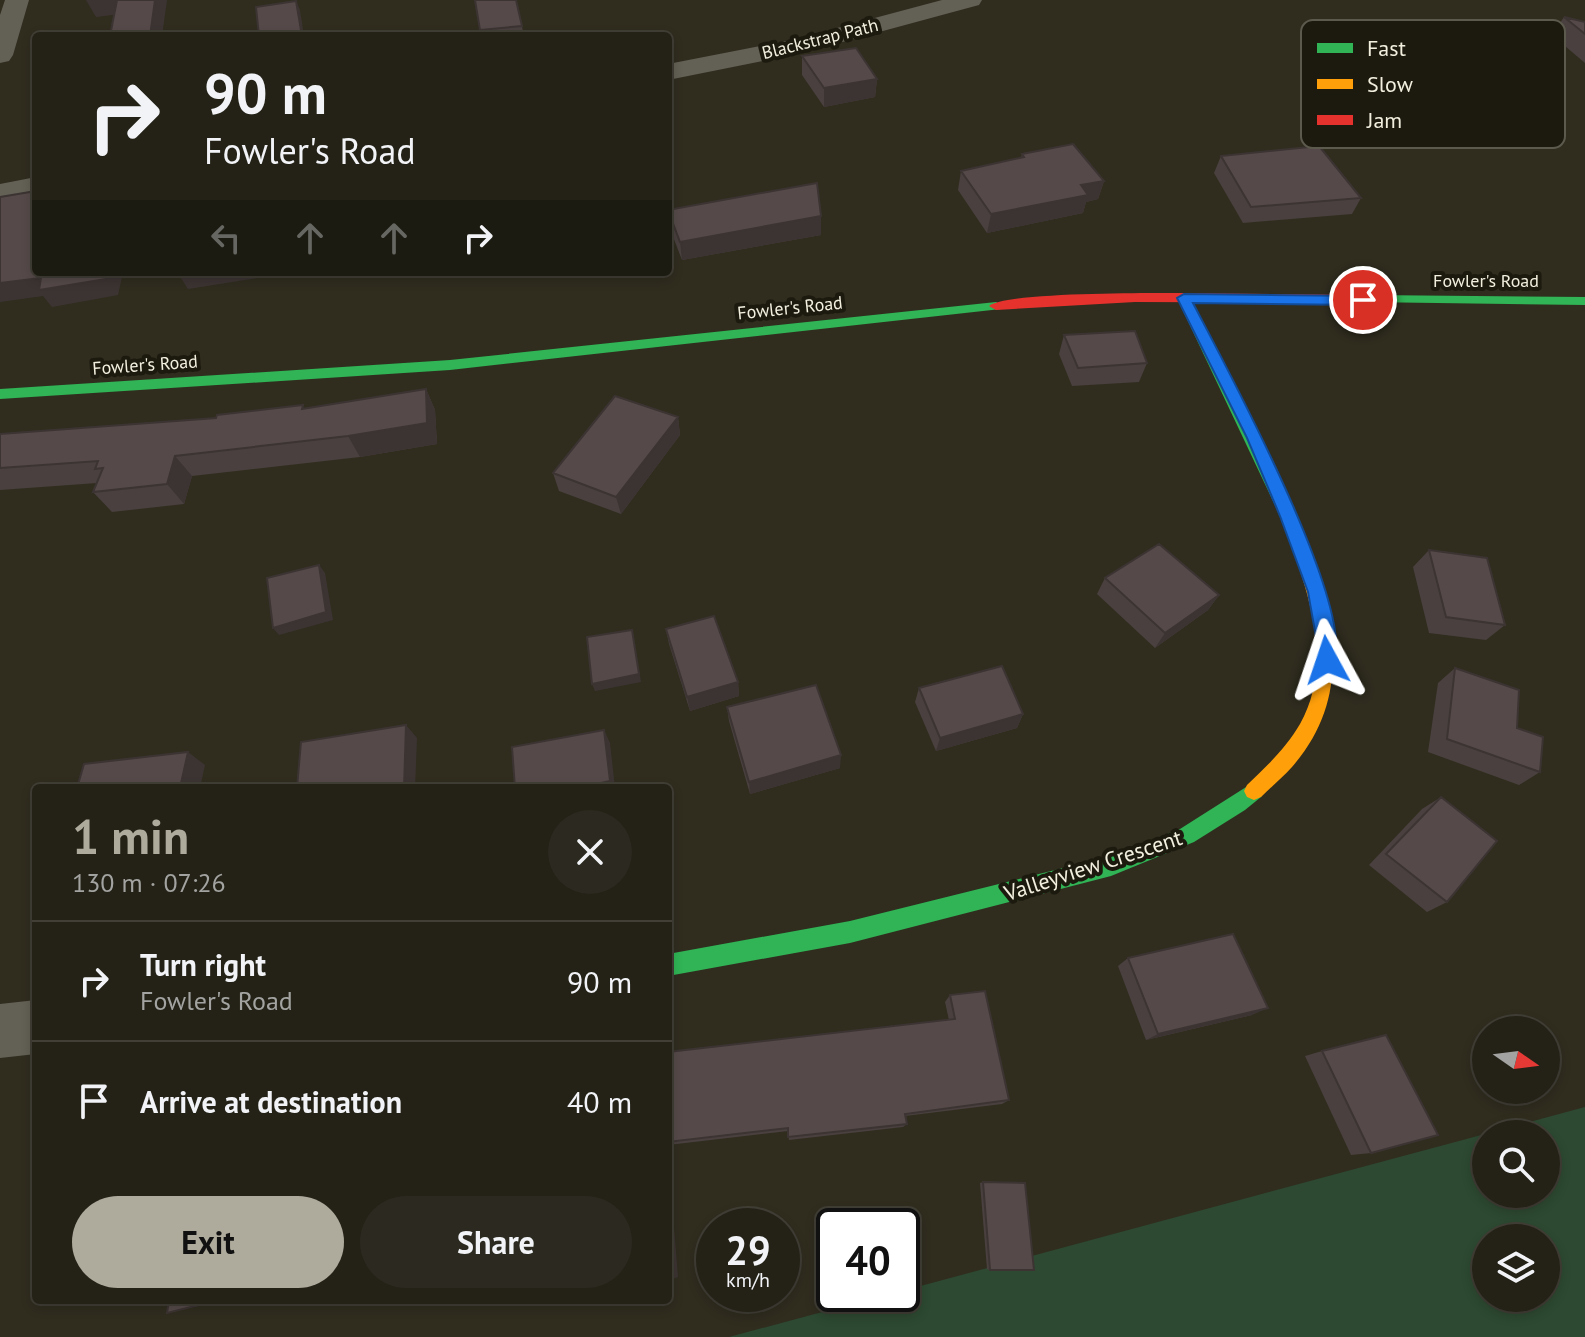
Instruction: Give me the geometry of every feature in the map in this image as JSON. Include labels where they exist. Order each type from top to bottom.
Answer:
[{"type":"street","points":[[0,55],[17,0]]},
{"type":"street","name":"Blackstrap Path","points":[[672,71],[798,46],[970,0]]},
{"type":"street","points":[[0,193],[32,187]]},
{"type":"street","name":"Fowler's Road","points":[[0,394],[450,365],[1043,301],[1184,298],[1585,301]]},
{"type":"street","name":"Valleyview Crescent","points":[[672,964],[867,930],[1160,848],[1188,836],[1252,792],[1279,768],[1300,742],[1315,717],[1324,689],[1326,637],[1317,592],[1255,438],[1184,298]]},
{"type":"street","points":[[0,1031],[32,1027]]},
{"type":"green space","points":[[1585,1107],[1585,1337],[729,1337],[822,1312],[920,1312],[920,1286],[1472,1137],[1472,1208],[1560,1208],[1560,1120],[1537,1120]]},
{"type":"building","points":[[117,0],[155,0],[151,32],[111,32]]},
{"type":"building","points":[[475,0],[516,0],[522,26],[480,30]]},
{"type":"building","points":[[296,1],[301,32],[259,32],[256,7]]},
{"type":"building","points":[[1564,17],[1585,22],[1585,34]]},
{"type":"building","points":[[856,48],[877,79],[824,88],[802,56]]},
{"type":"building","points":[[1073,144],[1104,181],[1081,185],[1088,195],[991,214],[961,171],[1024,157],[1022,154]]},
{"type":"building","points":[[1321,148],[1361,198],[1251,207],[1221,156]]},
{"type":"building","points":[[817,183],[821,216],[680,242],[672,221],[672,209]]},
{"type":"building","points":[[32,192],[32,276],[107,276],[106,279],[39,290],[41,278],[0,283],[0,197]]},
{"type":"building","points":[[1135,331],[1147,363],[1078,368],[1064,335]]},
{"type":"building","points":[[426,389],[427,423],[348,436],[175,456],[167,484],[93,492],[103,468],[95,469],[98,461],[0,468],[0,434],[216,418],[217,415],[303,405],[302,409]]},
{"type":"building","points":[[615,396],[678,417],[616,497],[553,473]]},
{"type":"building","points":[[1159,544],[1219,595],[1165,633],[1105,578]]},
{"type":"building","points":[[1429,550],[1487,558],[1505,625],[1446,617]]},
{"type":"building","points":[[319,565],[326,612],[273,628],[267,578]]},
{"type":"building","points":[[714,616],[738,682],[687,697],[666,629]]},
{"type":"building","points":[[632,630],[639,674],[592,684],[587,637]]},
{"type":"building","points":[[1002,666],[1023,714],[940,738],[919,688]]},
{"type":"building","points":[[1455,668],[1519,690],[1517,728],[1543,737],[1540,772],[1447,739]]},
{"type":"building","points":[[816,685],[841,755],[749,782],[727,707]]},
{"type":"building","points":[[406,725],[404,784],[297,784],[301,742]]},
{"type":"building","points":[[604,730],[610,781],[597,784],[515,784],[512,747]]},
{"type":"building","points":[[188,752],[181,784],[78,784],[84,764]]},
{"type":"building","points":[[1441,797],[1497,841],[1447,902],[1386,854]]},
{"type":"building","points":[[1233,934],[1268,1008],[1158,1034],[1128,958]]},
{"type":"building","points":[[985,991],[1009,1100],[905,1114],[907,1124],[788,1137],[788,1128],[672,1142],[672,1052],[955,1019],[950,995]]},
{"type":"building","points":[[1386,1035],[1438,1135],[1371,1153],[1322,1051]]},
{"type":"building","points":[[983,1182],[1025,1183],[1034,1270],[990,1270]]},
{"type":"building","points":[[168,1304],[203,1304],[167,1313]]},
{"type":"traffic: fast","points":[[1184,298],[1288,516]]},
{"type":"traffic: fast","points":[[1370,299],[1585,301]]},
{"type":"traffic: fast","points":[[0,394],[450,365],[996,306]]},
{"type":"traffic: fast","points":[[672,964],[850,932],[1111,866],[1187,836],[1254,791]]},
{"type":"traffic: slow","points":[[1254,791],[1286,760],[1308,728],[1321,696],[1325,662],[1323,628],[1315,592],[1288,516]]},
{"type":"traffic: jam","points":[[996,306],[1135,298],[1370,299]]},
{"type":"route","points":[[1327,660],[1325,625],[1317,592],[1289,516],[1255,438],[1184,298],[1363,300]]}]
